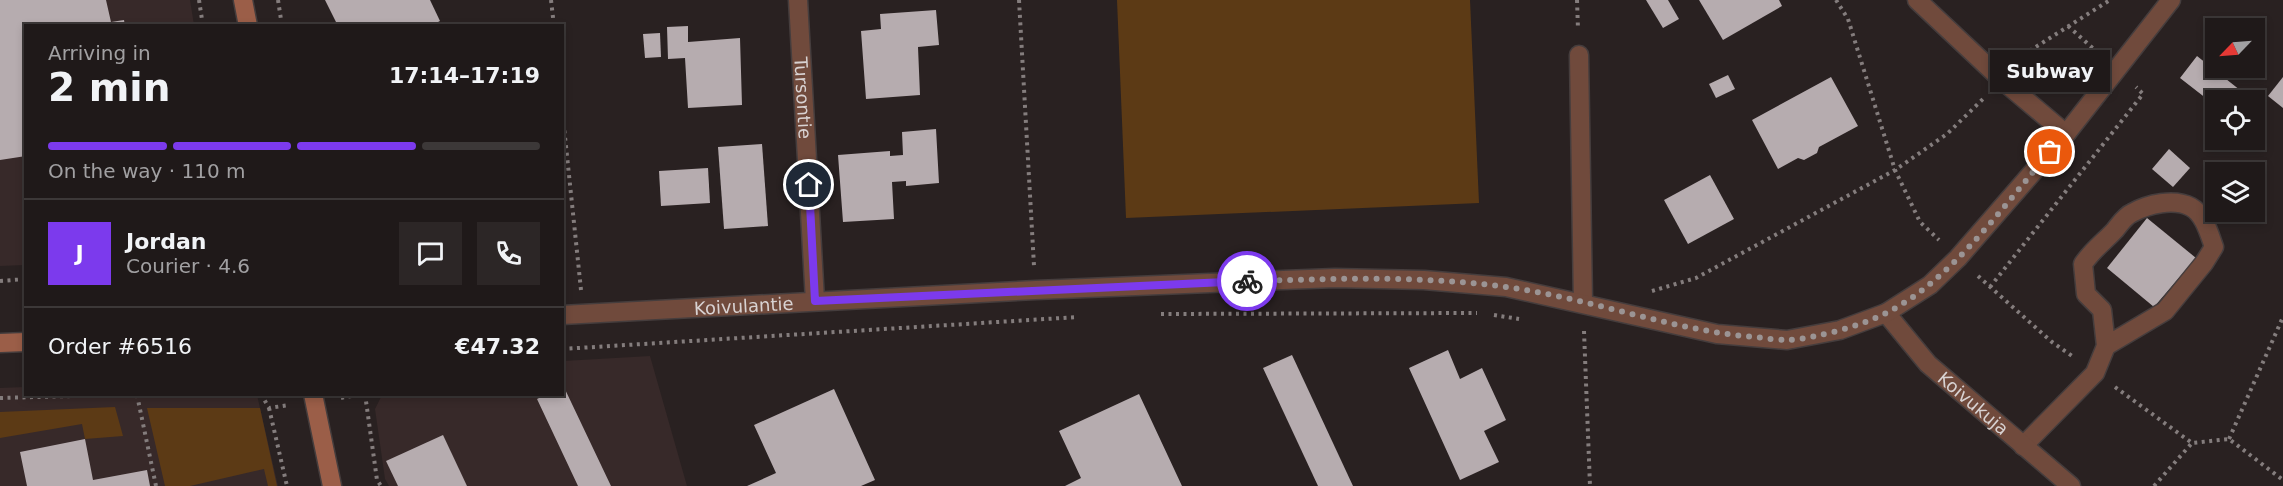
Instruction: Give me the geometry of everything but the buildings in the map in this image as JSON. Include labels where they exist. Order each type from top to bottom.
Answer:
[{"type":"main road","points":[[243,0],[248,24]]},
{"type":"main road","points":[[0,343],[24,342]]},
{"type":"main road","points":[[313,396],[332,486]]},
{"type":"street","name":"Tursontie","points":[[798,0],[815,301]]},
{"type":"street","points":[[1917,0],[2002,80],[2066,134]]},
{"type":"street","name":"Koivulantie","points":[[564,315],[1036,290],[1335,278],[1424,280],[1506,287],[1717,334],[1787,340],[1840,330],[1886,313],[1930,285],[1958,258],[2066,134],[2171,0]]},
{"type":"street","points":[[1579,55],[1583,303]]},
{"type":"street","points":[[2023,446],[2095,373],[2106,346],[2102,310],[2086,294],[2083,264],[2094,248],[2130,213],[2152,205],[2171,202],[2192,207],[2204,220],[2214,247],[2165,311],[2106,346]]},
{"type":"street","name":"Koivukuja","points":[[1886,313],[1928,364],[2071,486]]},
{"type":"path","points":[[199,0],[203,24]]},
{"type":"path","points":[[278,0],[282,24]]},
{"type":"path","points":[[551,0],[554,24]]},
{"type":"path","points":[[1019,0],[1036,320]]},
{"type":"path","points":[[1836,0],[1848,19],[1895,170],[1920,222],[2052,342],[2192,443],[2229,439],[2283,480]]},
{"type":"path","points":[[1648,293],[1696,278],[1895,170],[1947,134],[2002,80],[2023,55],[2110,0]]},
{"type":"path","points":[[564,127],[584,313],[583,348]]},
{"type":"path","points":[[0,281],[24,279]]},
{"type":"path","points":[[1583,303],[1590,486]]},
{"type":"path","points":[[1155,314],[1485,313],[1529,321]]},
{"type":"path","points":[[564,349],[1083,317]]},
{"type":"path","points":[[2229,439],[2283,317]]},
{"type":"path","points":[[1573,329],[1584,331]]},
{"type":"path","points":[[0,398],[91,396]]},
{"type":"path","points":[[137,396],[156,486]]},
{"type":"path","points":[[365,396],[378,480],[381,486]]},
{"type":"path","points":[[269,408],[287,486]]},
{"type":"path","points":[[2154,486],[2192,443]]},
{"type":"shaded area","points":[[0,0],[190,0],[194,24],[24,24],[24,265],[0,266]]},
{"type":"shaded area","points":[[1117,0],[1470,0],[1479,203],[1126,218]]},
{"type":"shaded area","points":[[650,356],[687,486],[389,486],[385,479],[375,409],[382,396],[564,396],[564,361]]},
{"type":"shaded area","points":[[24,387],[24,396],[257,396],[278,486],[0,486],[0,388]]},
{"type":"shaded area","points":[[115,407],[123,436],[85,439],[82,424],[0,438],[0,412]]},
{"type":"shaded area","points":[[147,408],[260,408],[277,486],[268,486],[264,469],[190,486],[165,486]]},
{"type":"way so far","points":[[1247,281],[1335,278],[1424,280],[1506,287],[1717,334],[1787,340],[1840,330],[1886,313],[1930,285],[1958,258],[2050,152]]},
{"type":"place","name":"Subway","points":[[2050,152]]},
{"type":"route","points":[[809,185],[815,301],[1247,281]]}]
